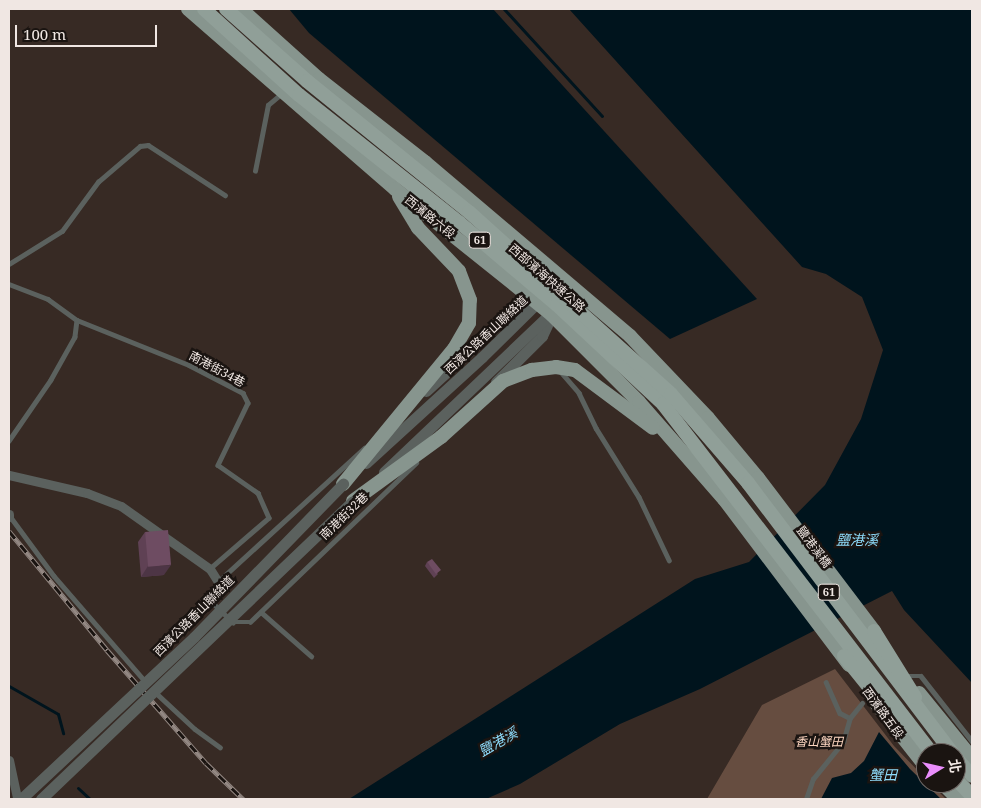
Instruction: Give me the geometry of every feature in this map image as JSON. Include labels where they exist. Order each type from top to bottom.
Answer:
[{"type":"highway","name":"西部濱海快速公路","points":[[204,9],[299,95],[549,291]]},
{"type":"highway","name":"西部濱海快速公路","points":[[226,9],[307,81],[469,212],[549,291],[557,306],[663,404],[729,496]]},
{"type":"highway","name":"西部濱海快速公路","points":[[557,306],[671,394],[753,481]]},
{"type":"highway","name":"鹽港溪橋","points":[[753,481],[915,697]]},
{"type":"highway","name":"61","points":[[729,496],[889,712],[922,743]]},
{"type":"highway","points":[[874,631],[945,743]]},
{"type":"highway","points":[[844,656],[889,712]]},
{"type":"main road","name":"西濱路六段","points":[[188,9],[282,93],[395,189],[549,291],[630,336],[708,418],[753,481]]},
{"type":"main road","name":"西濱路六段","points":[[241,9],[318,79],[425,162],[549,291],[557,306],[689,460],[729,496]]},
{"type":"main road","points":[[343,484],[454,349],[469,323],[470,300],[460,271],[418,228],[395,189]]},
{"type":"main road","points":[[353,501],[441,437],[502,381],[532,370],[556,367],[575,370],[641,418],[689,460]]},
{"type":"main road","name":"鹽港溪橋","points":[[753,481],[874,631]]},
{"type":"main road","name":"61","points":[[729,496],[844,656]]},
{"type":"main road","name":"61","points":[[915,697],[972,758]]},
{"type":"main road","name":"西濱路五段","points":[[889,712],[916,752]]},
{"type":"street","points":[[396,418],[516,308],[549,291]]},
{"type":"street","name":"西濱公路香山聯絡道","points":[[19,799],[194,637],[343,484],[549,291]]},
{"type":"street","points":[[441,437],[542,336],[557,306]]},
{"type":"street","points":[[40,799],[557,306]]},
{"type":"street","points":[[9,475],[87,493],[121,506],[210,569],[218,582]]},
{"type":"street","points":[[10,764],[19,799]]},
{"type":"lane","points":[[255,171],[268,105],[282,93]]},
{"type":"lane","points":[[9,264],[62,231],[98,182],[140,146],[148,145],[224,195]]},
{"type":"lane","name":"南港街34巷","points":[[9,284],[48,299],[77,320],[189,365],[244,393],[248,403],[218,465],[258,493],[269,518],[210,569]]},
{"type":"lane","points":[[9,441],[51,380],[75,337],[77,320]]},
{"type":"lane","points":[[556,367],[579,393],[596,428],[639,497],[669,560]]},
{"type":"lane","points":[[218,582],[396,418]]},
{"type":"lane","name":"南港街32巷","points":[[218,582],[213,603],[233,622],[250,622],[363,516],[441,437]]},
{"type":"lane","points":[[9,516],[124,659],[195,730],[220,747]]},
{"type":"lane","points":[[261,612],[311,656]]},
{"type":"lane","points":[[898,676],[921,676],[972,741]]},
{"type":"lane","points":[[826,682],[840,713],[850,718]]},
{"type":"lane","points":[[806,799],[813,779],[843,742],[850,718],[862,703]]},
{"type":"green space","name":"香山蟹田","points":[[835,669],[894,746],[916,769],[916,793],[940,793],[946,799],[707,799],[762,705]]},
{"type":"water","points":[[289,9],[493,9],[757,299],[670,339],[309,33]]},
{"type":"water","name":"鹽港溪","points":[[569,9],[972,9],[972,683],[904,610],[892,591],[700,689],[620,724],[520,784],[486,799],[349,799],[695,579],[749,562],[825,485],[861,419],[883,350],[862,297],[826,274],[802,267]]},
{"type":"water","name":"蟹田","points":[[879,732],[916,775],[916,793],[935,793],[941,799],[821,799],[832,778],[851,773],[864,761]]},
{"type":"building","points":[[168,530],[171,565],[148,567],[145,532]]},
{"type":"building","points":[[432,559],[441,570],[436,574],[427,562]]},
{"type":"waterway","points":[[504,9],[602,116]]},
{"type":"waterway","points":[[9,686],[58,714],[63,733]]},
{"type":"waterway","points":[[78,788],[90,799]]},
{"type":"railway","points":[[9,531],[107,650],[206,763],[243,799]]}]
